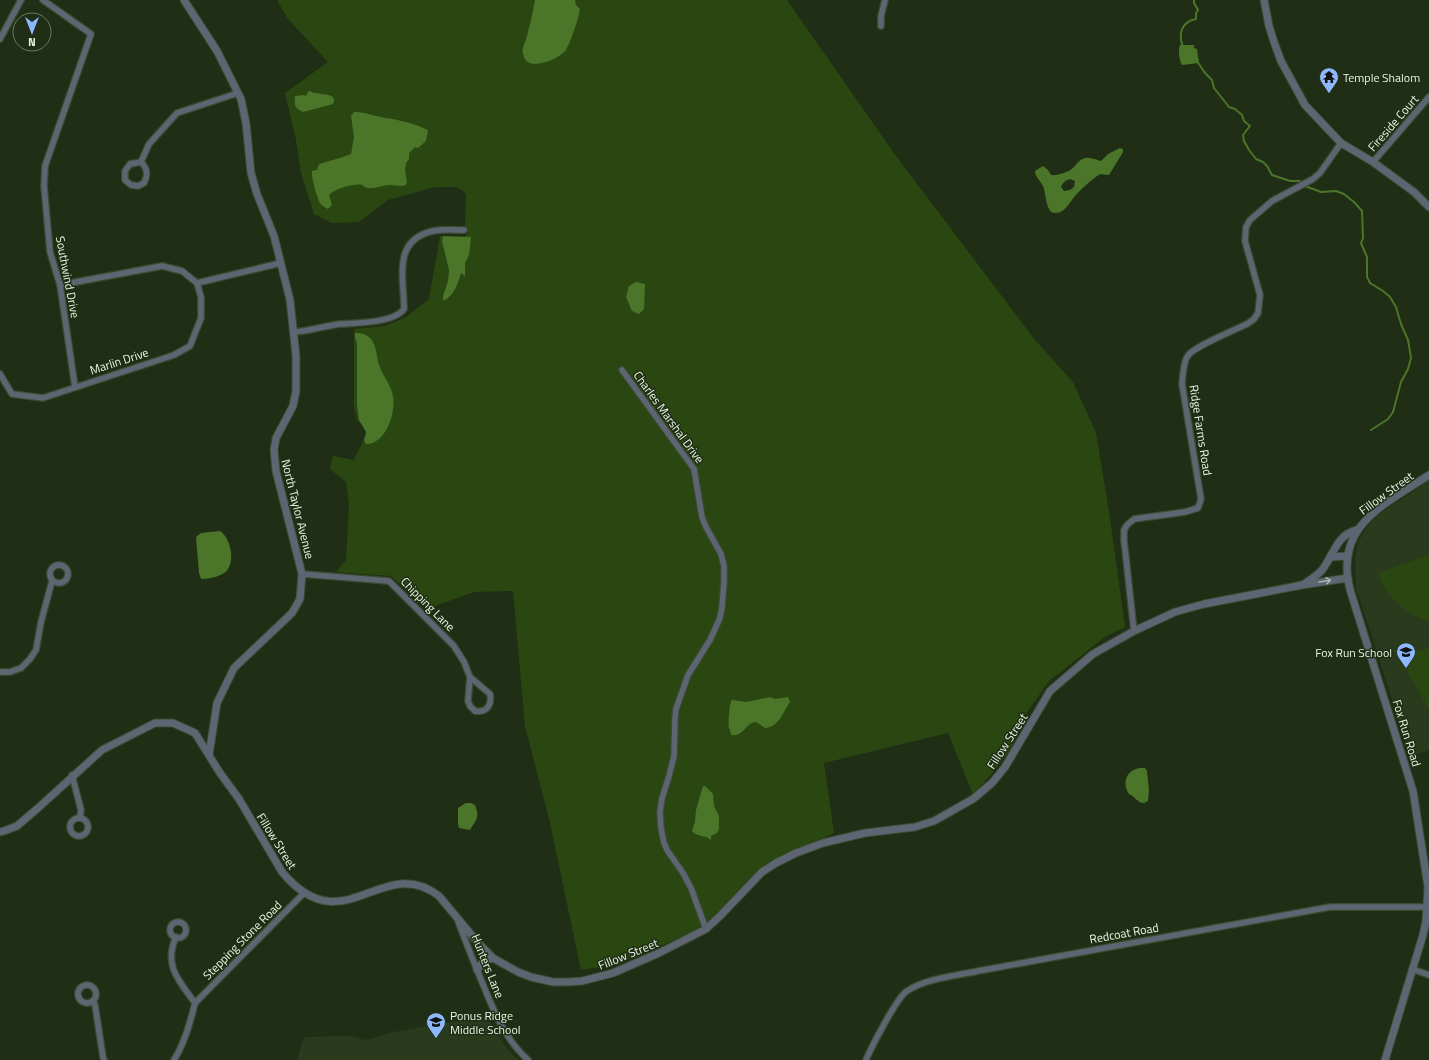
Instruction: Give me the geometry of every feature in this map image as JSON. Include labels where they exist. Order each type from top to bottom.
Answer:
[{"type":"street","points":[[0,39],[21,0]]},
{"type":"street","name":"Southwind Drive","points":[[43,0],[90,34],[45,166],[44,186],[50,252],[60,285],[75,387]]},
{"type":"street","name":"North Taylor Avenue","points":[[184,0],[217,51],[238,93],[244,109],[251,173],[257,194],[274,236],[290,300],[294,332],[296,373],[295,399],[276,438],[274,457],[276,471],[302,574],[300,599],[292,613],[234,668],[216,703],[209,755]]},
{"type":"street","points":[[881,26],[881,16],[885,0]]},
{"type":"street","points":[[1264,0],[1274,42],[1292,83],[1305,105],[1341,143],[1373,162],[1414,192],[1429,207]]},
{"type":"street","points":[[141,162],[150,144],[177,113],[238,93]]},
{"type":"street","name":"Fireside Court","points":[[1373,162],[1429,97]]},
{"type":"street","name":"Ridge Farms Road","points":[[1134,631],[1124,530],[1134,519],[1185,512],[1198,508],[1201,499],[1182,384],[1187,357],[1196,349],[1247,324],[1254,319],[1258,313],[1260,295],[1245,242],[1246,227],[1250,220],[1272,201],[1313,179],[1320,173],[1341,143]]},
{"type":"street","points":[[141,162],[145,167],[148,176],[144,184],[138,186],[131,185],[125,180],[124,171],[130,164],[141,162]]},
{"type":"street","points":[[294,332],[340,324],[368,323],[398,315],[404,309],[402,266],[406,251],[411,241],[421,235],[433,231],[464,230]]},
{"type":"street","points":[[60,285],[162,266],[182,271],[197,283],[281,263]]},
{"type":"street","name":"Marlin Drive","points":[[0,374],[12,394],[43,398],[174,355],[190,346],[201,318],[201,297],[197,283]]},
{"type":"street","name":"Charles Marshal Drive","points":[[622,370],[694,469],[704,522],[721,554],[724,566],[724,582],[720,618],[710,640],[688,676],[676,709],[674,756],[672,768],[662,798],[660,812],[664,843],[691,888],[706,928]]},
{"type":"street","name":"Fillow Street","points":[[0,832],[17,826],[102,750],[155,723],[173,723],[194,733],[239,800],[282,872],[304,893],[321,900],[339,902],[355,899],[391,885],[402,883],[420,886],[432,891],[444,902],[479,944],[494,958],[518,972],[540,979],[553,982],[582,982],[634,965],[706,928],[721,915],[762,872],[796,853],[823,843],[865,833],[895,831],[915,827],[934,821],[973,799],[1006,767],[1050,691],[1093,654],[1134,631],[1175,612],[1204,604],[1302,585],[1348,578],[1348,556],[1357,530],[1368,517],[1381,507],[1429,475]]},
{"type":"street","name":"Fillow Street","points":[[1302,585],[1322,570],[1343,536],[1349,532],[1357,530]]},
{"type":"street","points":[[1330,557],[1348,556]]},
{"type":"street","name":"Chipping Lane","points":[[302,574],[389,581],[454,646],[464,662],[470,677],[490,694],[490,705],[483,711],[475,711],[470,706],[468,695],[470,677]]},
{"type":"street","name":"Fox Run Road","points":[[1348,578],[1351,593],[1413,791],[1427,879],[1428,907],[1426,921],[1385,1060]]},
{"type":"street","points":[[0,672],[10,672],[21,668],[36,650],[41,622],[52,581]]},
{"type":"street","points":[[72,776],[81,810],[80,818]]},
{"type":"street","name":"Stepping Stone Road","points":[[194,1003],[304,893]]},
{"type":"street","name":"Redcoat Road","points":[[866,1060],[871,1048],[906,992],[929,982],[978,971],[1330,907],[1428,907]]},
{"type":"street","name":"Hunters Lane","points":[[457,917],[494,1010],[508,1038],[528,1060]]},
{"type":"street","points":[[174,1060],[182,1047],[189,1028],[194,1003],[175,976],[170,961],[171,947],[176,937]]},
{"type":"street","points":[[477,970],[481,963],[487,959],[494,958]]},
{"type":"street","points":[[1412,969],[1429,975]]},
{"type":"street","points":[[93,1001],[95,1005],[102,1057],[104,1060]]},
{"type":"shaded area","points":[[277,0],[787,0],[896,156],[1035,340],[1073,382],[1096,433],[1110,518],[1125,627],[1105,637],[1049,681],[1026,714],[1011,748],[999,765],[973,795],[948,733],[824,763],[834,833],[765,864],[713,917],[698,928],[677,939],[614,965],[581,970],[550,823],[525,726],[513,591],[474,592],[427,609],[391,576],[336,572],[346,560],[349,504],[346,482],[330,469],[333,456],[354,460],[368,430],[357,420],[354,407],[354,329],[385,326],[406,317],[429,299],[440,236],[463,238],[468,233],[465,226],[466,194],[456,187],[435,187],[388,200],[359,222],[331,223],[314,214],[301,173],[296,140],[285,93],[328,62],[287,18]]},
{"type":"shaded area","points":[[535,0],[575,0],[576,5],[580,9],[570,42],[566,50],[551,60],[538,64],[532,64],[524,57],[523,49],[527,38]]},
{"type":"shaded area","points":[[1180,45],[1194,45],[1194,48],[1197,49],[1199,63],[1182,65],[1179,55]]},
{"type":"shaded area","points":[[310,91],[330,95],[334,100],[333,104],[303,112],[300,111],[296,106],[295,96],[306,96]]},
{"type":"shaded area","points":[[354,112],[402,121],[421,127],[428,130],[426,141],[418,148],[415,147],[409,153],[409,159],[406,163],[405,170],[406,185],[387,185],[371,188],[367,188],[362,185],[345,187],[329,195],[332,205],[328,209],[320,203],[313,182],[312,171],[317,170],[319,164],[351,154],[354,137],[351,116]]},
{"type":"shaded area","points":[[1120,148],[1123,149],[1123,152],[1109,175],[1100,174],[1090,181],[1062,211],[1059,213],[1051,212],[1043,186],[1035,171],[1043,166],[1051,175],[1060,174],[1071,169],[1085,158],[1101,161],[1108,154]],"holes":[[[1070,179],[1075,181],[1074,187],[1070,190],[1064,191],[1061,187],[1067,180]]]},
{"type":"shaded area","points":[[443,236],[471,237],[469,255],[465,263],[465,276],[461,273],[454,291],[445,300],[443,300],[443,296],[448,281],[449,270],[442,241]]},
{"type":"shaded area","points":[[636,282],[645,284],[644,309],[639,314],[632,311],[626,297],[629,286]]},
{"type":"shaded area","points":[[355,333],[367,336],[374,343],[379,365],[391,388],[394,403],[391,419],[384,433],[373,443],[366,444],[364,440],[366,432],[359,420],[357,404],[357,344]]},
{"type":"shaded area","name":"Fox Run School","points":[[1429,481],[1429,750],[1411,757],[1356,588],[1355,559],[1358,542],[1367,527],[1378,515]]},
{"type":"shaded area","points":[[220,531],[224,534],[229,543],[231,554],[230,565],[223,574],[212,578],[201,579],[199,573],[196,537],[201,533]]},
{"type":"shaded area","points":[[1429,555],[1429,622],[1412,614],[1398,604],[1386,590],[1378,573]]},
{"type":"shaded area","points":[[1429,649],[1429,710],[1401,660],[1413,652]]},
{"type":"shaded area","points":[[770,697],[775,699],[788,697],[790,702],[774,725],[765,728],[756,722],[749,725],[739,734],[731,735],[729,718],[732,700],[746,702]]},
{"type":"shaded area","points":[[1145,768],[1147,771],[1149,790],[1148,801],[1144,803],[1140,802],[1129,794],[1126,786],[1127,778],[1131,771]]},
{"type":"shaded area","points":[[703,786],[705,786],[713,794],[714,806],[719,816],[719,829],[717,833],[711,836],[711,840],[692,831]]},
{"type":"shaded area","points":[[466,803],[475,805],[477,813],[477,819],[470,830],[459,828],[458,824],[458,808]]},
{"type":"shaded area","name":"Ponus Ridge Middle School","points":[[486,1016],[507,1049],[519,1060],[297,1060],[304,1037],[349,1036],[366,1040],[393,1032]]},
{"type":"waterway","points":[[1183,47],[1181,38],[1182,29],[1187,23],[1196,19],[1196,13],[1198,10],[1194,0]]},
{"type":"waterway","points":[[1197,61],[1212,80],[1214,88],[1229,107],[1235,109],[1242,115],[1244,121],[1250,126],[1243,135],[1244,141],[1256,159],[1263,162],[1272,175],[1290,181],[1300,181]]},
{"type":"waterway","points":[[1305,186],[1321,192],[1336,191],[1344,194],[1362,211],[1363,238],[1361,243],[1367,257],[1367,277],[1370,283],[1390,297],[1396,307],[1408,340],[1411,358],[1408,369],[1401,382],[1393,412],[1388,419],[1371,430]]},
{"type":"place","name":"Temple Shalom","points":[[1329,94]]},
{"type":"place","name":"Fox Run School","points":[[1406,669]]},
{"type":"place","name":"Ponus Ridge Middle School","points":[[436,1039]]}]
